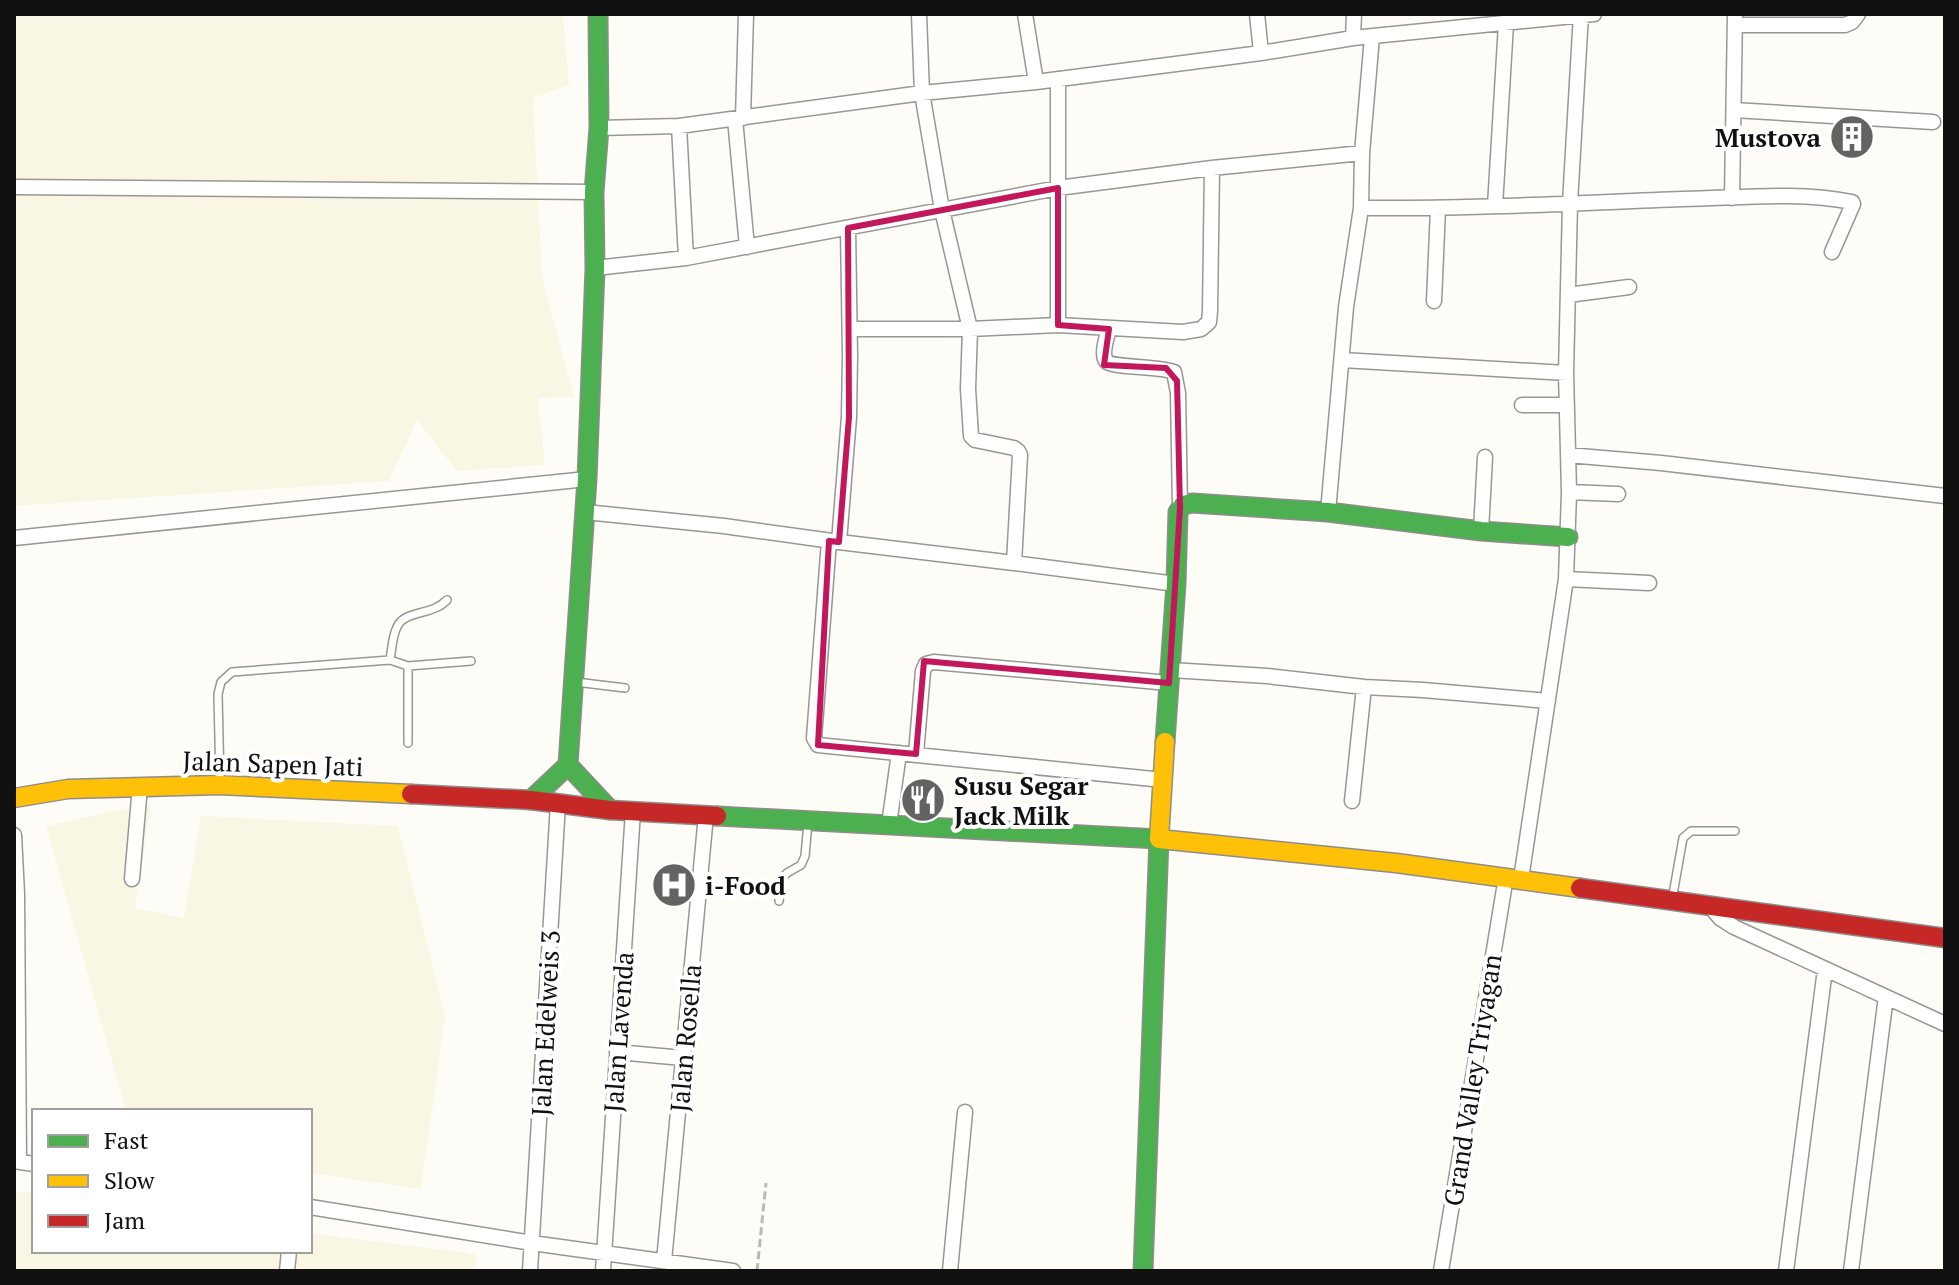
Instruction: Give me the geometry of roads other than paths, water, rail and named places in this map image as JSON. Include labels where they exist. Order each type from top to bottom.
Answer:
[{"type":"street","points":[[531,800],[568,765],[587,479],[595,268],[594,192],[599,128],[598,14]]},
{"type":"street","points":[[746,14],[739,119],[747,247]]},
{"type":"street","points":[[919,14],[922,93],[942,210],[970,329],[968,389],[971,436],[975,440],[1014,448],[1020,455],[1014,563]]},
{"type":"street","points":[[1025,14],[1036,82]]},
{"type":"street","points":[[1257,14],[1261,53]]},
{"type":"street","points":[[1353,38],[1354,14]]},
{"type":"street","points":[[1732,198],[1735,20],[1845,25],[1858,14]]},
{"type":"street","points":[[599,128],[679,126],[922,93],[1036,82],[1261,53],[1353,38],[1585,15],[1570,203],[1566,579],[1521,879]]},
{"type":"street","points":[[1495,206],[1506,24]]},
{"type":"street","points":[[1328,512],[1346,307],[1361,208],[1362,153],[1372,37]]},
{"type":"street","points":[[1058,79],[1058,325]]},
{"type":"street","points":[[1734,110],[1933,122]]},
{"type":"street","points":[[679,126],[686,258]]},
{"type":"street","points":[[595,268],[686,258],[1058,188],[1362,153]]},
{"type":"street","points":[[850,329],[1058,325],[1183,332],[1201,329],[1209,322],[1212,168]]},
{"type":"street","points":[[14,187],[594,192]]},
{"type":"street","points":[[1361,208],[1438,209],[1799,196],[1835,198],[1853,204],[1832,252]]},
{"type":"street","points":[[1434,301],[1438,209]]},
{"type":"street","points":[[848,228],[849,417],[815,740],[821,746],[1163,780]]},
{"type":"street","points":[[1568,295],[1629,287]]},
{"type":"street","points":[[1109,329],[1104,356],[1106,361],[1112,365],[1166,368],[1174,372],[1178,393],[1180,508],[1159,839],[1143,1271]]},
{"type":"street","points":[[1342,360],[1566,373]]},
{"type":"street","points":[[1522,405],[1567,405]]},
{"type":"street","points":[[1568,455],[1945,496]]},
{"type":"street","points":[[1481,531],[1485,457]]},
{"type":"street","points":[[14,538],[587,479]]},
{"type":"street","points":[[1569,492],[1618,494]]},
{"type":"street","points":[[1180,508],[1192,503],[1328,512],[1481,531],[1568,537]]},
{"type":"street","points":[[585,512],[724,526],[1176,584]]},
{"type":"street","points":[[1566,579],[1649,583]]},
{"type":"street","points":[[916,754],[923,671],[926,664],[934,662],[1170,676],[1267,676],[1548,701]]},
{"type":"street","points":[[1352,801],[1364,687]]},
{"type":"street","points":[[889,825],[899,753]]},
{"type":"street","points":[[568,765],[610,810]]},
{"type":"street","name":"Jalan Sapen Jati","points":[[14,798],[60,789],[219,785],[531,800],[610,810],[1159,839],[1396,863],[1945,938]]},
{"type":"street","points":[[132,879],[140,786]]},
{"type":"street","name":"Jalan Edelweis 3","points":[[530,1271],[558,803]]},
{"type":"street","name":"Jalan Lavenda","points":[[603,1271],[633,811]]},
{"type":"street","name":"Jalan Rosella","points":[[669,1265],[683,1058],[706,815]]},
{"type":"street","points":[[14,835],[22,1162]]},
{"type":"street","name":"Grand Valley Triyagan","points":[[1441,1271],[1504,889]]},
{"type":"street","points":[[1710,906],[1720,918],[1734,927],[1945,1024]]},
{"type":"street","points":[[1786,1271],[1824,977]]},
{"type":"street","points":[[1851,1271],[1885,1004]]},
{"type":"street","points":[[617,1052],[683,1058]]},
{"type":"street","points":[[950,1271],[965,1112]]},
{"type":"street","points":[[312,1207],[605,1252],[669,1265],[733,1271]]},
{"type":"lane","points":[[390,660],[394,635],[402,619],[433,611],[447,600]]},
{"type":"lane","points":[[219,785],[218,694],[221,682],[232,672],[390,660],[408,666],[471,661]]},
{"type":"lane","points":[[408,666],[408,743]]},
{"type":"lane","points":[[574,681],[625,688]]},
{"type":"lane","points":[[779,901],[782,878],[801,865],[805,856],[808,820]]},
{"type":"lane","points":[[1672,900],[1683,838],[1691,831],[1735,831]]},
{"type":"place","name":"Mustova","points":[[1852,137]]},
{"type":"place","name":"Susu Segar Jack Milk","points":[[923,800]]},
{"type":"place","name":"i-Food","points":[[674,885]]}]
